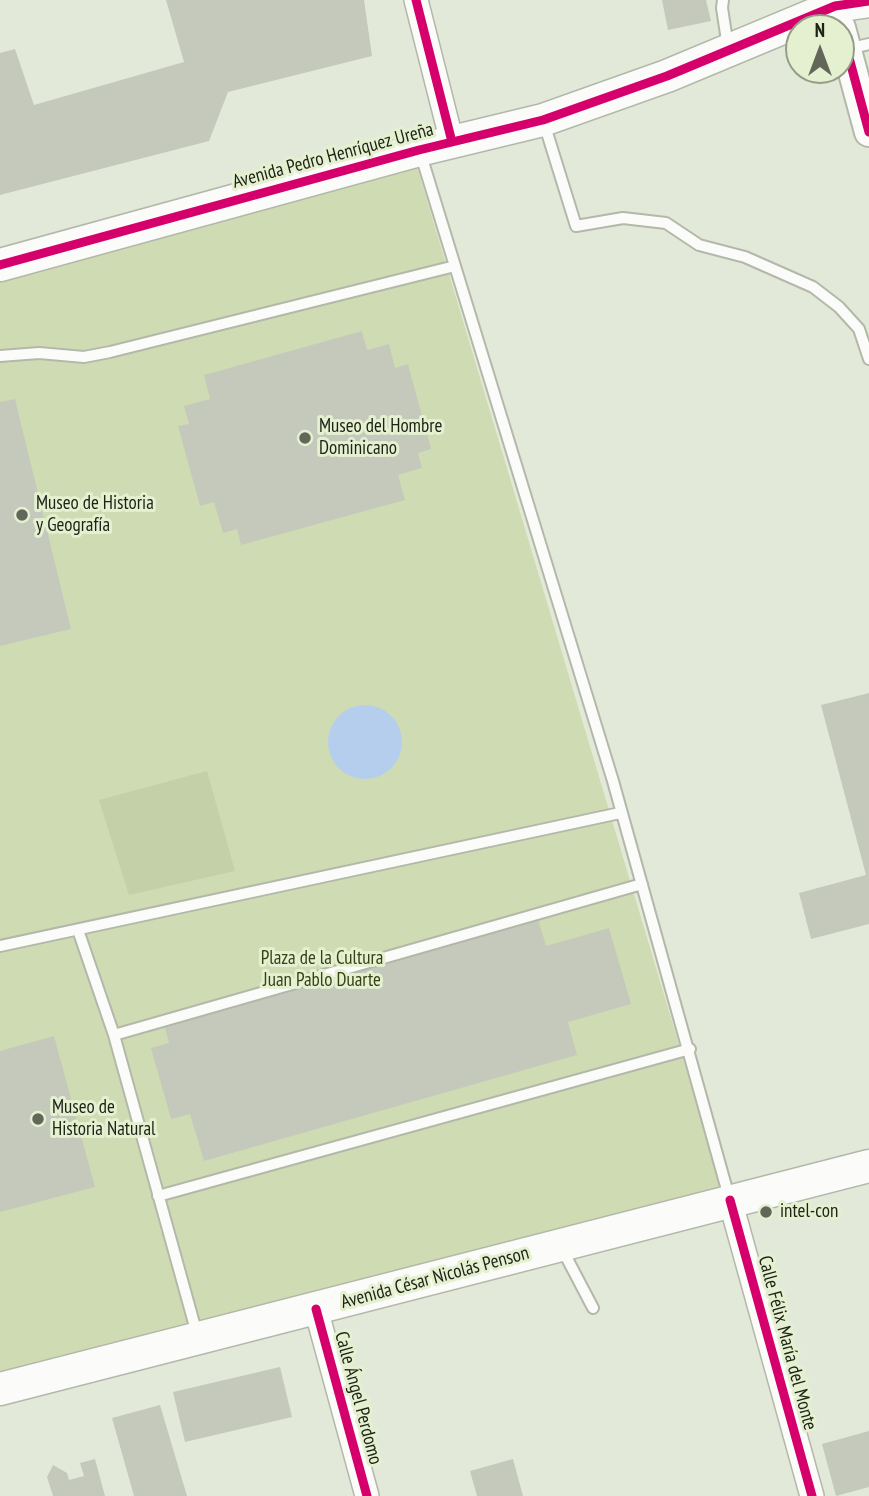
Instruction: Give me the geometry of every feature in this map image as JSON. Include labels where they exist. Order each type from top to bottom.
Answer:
[{"type":"main road","name":"Avenida Pedro Henríquez Ureña","points":[[855,15],[869,1]]},
{"type":"main road","name":"Avenida Pedro Henríquez Ureña","points":[[0,265],[419,150],[543,120],[729,50],[785,38]]},
{"type":"main road","name":"Avenida César Nicolás Penson","points":[[0,1389],[869,1166]]},
{"type":"street","points":[[416,0],[452,142]]},
{"type":"street","points":[[855,73],[869,132]]},
{"type":"street","name":"Calle Félix María del Monte","points":[[730,1200],[811,1496]]},
{"type":"street","name":"Calle Ángel Perdomo","points":[[316,1309],[367,1496]]},
{"type":"lane","points":[[723,0],[729,50]]},
{"type":"lane","points":[[543,120],[576,226],[623,218],[666,223],[699,245],[745,257],[813,287],[839,307],[859,329],[869,359]]},
{"type":"lane","points":[[419,150],[613,781],[730,1200]]},
{"type":"lane","points":[[0,356],[97,354],[455,266]]},
{"type":"lane","points":[[0,946],[620,813]]},
{"type":"lane","points":[[114,1035],[642,884]]},
{"type":"lane","points":[[78,930],[114,1035],[198,1340]]},
{"type":"lane","points":[[159,1196],[690,1049]]},
{"type":"lane","points":[[559,1245],[593,1308]]},
{"type":"green space","name":"Plaza de la Cultura Juan Pablo Duarte","points":[[415,160],[725,1199],[0,1383],[0,269]]},
{"type":"green space","points":[[207,771],[235,871],[129,895],[99,800]]},
{"type":"water","points":[[365,705],[379,708],[391,716],[399,728],[402,742],[399,756],[391,768],[379,776],[365,779],[351,776],[339,768],[331,756],[328,742],[331,728],[339,716],[351,708]]},
{"type":"building","points":[[166,0],[364,0],[372,56],[228,92],[209,141],[0,195],[0,53],[15,49],[34,105],[184,62]]},
{"type":"building","points":[[662,0],[706,0],[711,21],[668,30]]},
{"type":"building","name":"Museo del Hombre Dominicano","points":[[362,331],[367,350],[389,344],[395,368],[408,364],[431,449],[418,453],[422,468],[398,475],[405,500],[241,545],[237,529],[223,533],[214,502],[200,506],[178,426],[189,424],[184,406],[210,399],[204,375]]},
{"type":"building","name":"Museo de Historia y Geografía","points":[[15,399],[71,629],[0,646],[0,402]]},
{"type":"building","points":[[869,693],[869,924],[811,939],[799,893],[866,875],[821,705]]},
{"type":"building","points":[[538,919],[546,946],[609,928],[631,1004],[568,1022],[577,1055],[204,1161],[190,1114],[171,1119],[151,1048],[169,1043],[164,1025]]},
{"type":"building","name":"Museo de Historia Natural","points":[[54,1036],[95,1187],[0,1212],[0,1051]]},
{"type":"building","points":[[280,1367],[292,1417],[185,1442],[173,1392]]},
{"type":"building","points":[[160,1405],[187,1496],[134,1496],[112,1418]]},
{"type":"building","points":[[869,1431],[869,1487],[836,1496],[822,1444]]},
{"type":"building","points":[[95,1459],[105,1496],[53,1496],[47,1477],[53,1465],[67,1473],[69,1480],[84,1476],[80,1463]]},
{"type":"building","points":[[513,1459],[523,1496],[477,1496],[470,1471]]},
{"type":"cycle path","points":[[416,0],[452,142]]},
{"type":"cycle path","points":[[0,265],[419,150],[543,120],[667,76],[835,6],[869,1]]},
{"type":"cycle path","points":[[855,80],[869,132]]},
{"type":"cycle path","points":[[730,1200],[812,1496]]},
{"type":"cycle path","points":[[316,1309],[367,1496]]},
{"type":"place","name":"Museo del Hombre Dominicano","points":[[305,438]]},
{"type":"place","name":"Museo de Historia y Geografía","points":[[22,515]]},
{"type":"place","name":"Museo de Historia Natural","points":[[38,1119]]},
{"type":"place","name":"intel-con","points":[[766,1212]]}]
